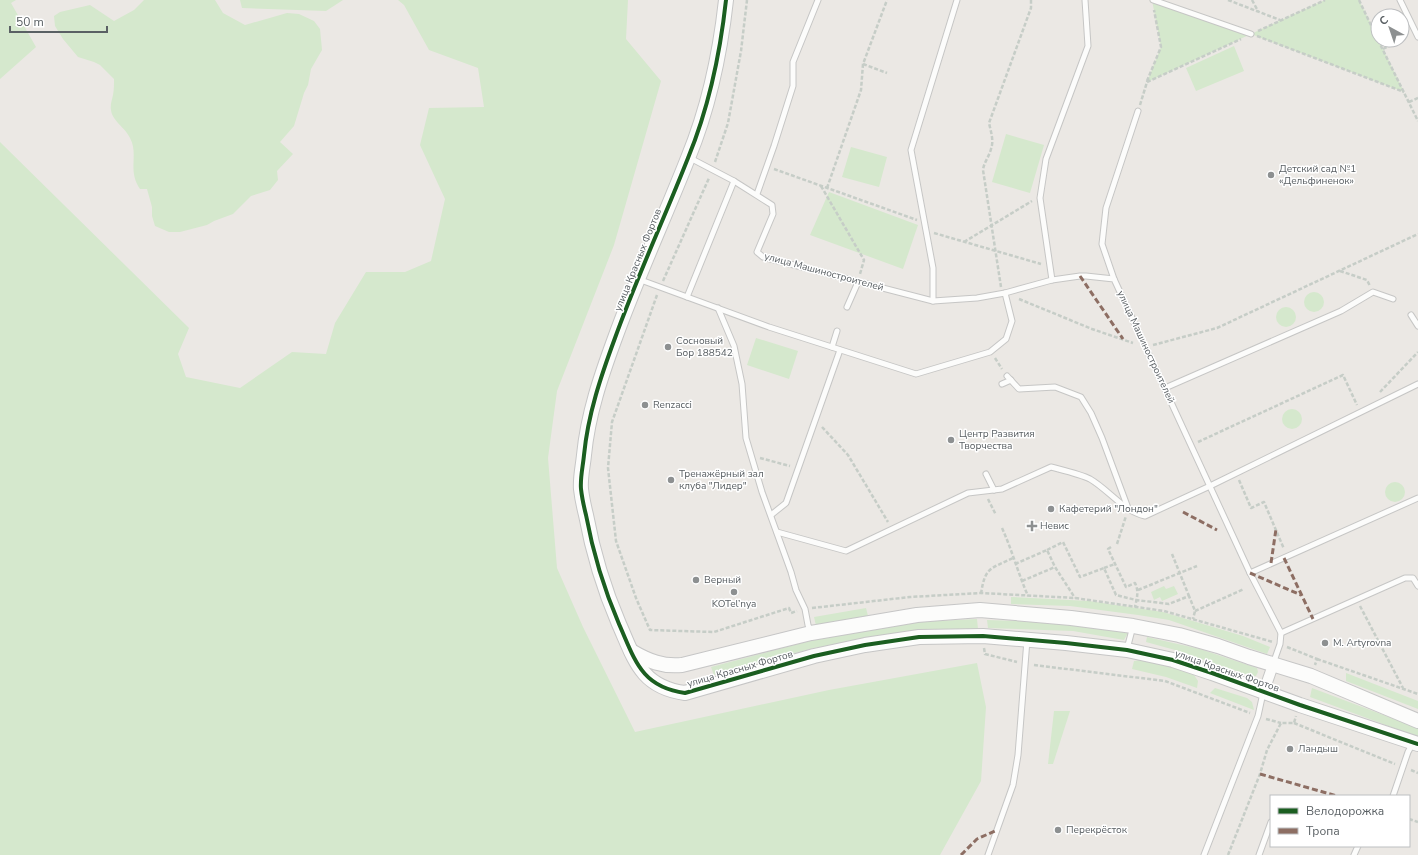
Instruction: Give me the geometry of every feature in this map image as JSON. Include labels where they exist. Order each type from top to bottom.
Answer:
[{"type":"street","name":"улица Красных Фортов","points":[[726,0],[715,74],[702,120],[689,158],[638,279],[598,386],[585,439],[581,488],[590,538],[608,598],[641,671],[650,680],[673,692],[685,694],[814,656],[865,645],[919,637],[983,636],[1028,639],[1127,650],[1173,660],[1300,705],[1416,743]]},
{"type":"street","name":"улица Красных Фортов","points":[[631,651],[646,660],[672,666],[682,665],[811,633],[917,615],[980,610],[1071,618],[1133,626],[1185,636],[1311,676],[1418,721]]},
{"type":"street","points":[[1264,691],[1273,665]]},
{"type":"lane","points":[[756,194],[793,86],[793,62],[818,0]]},
{"type":"lane","points":[[933,302],[933,268],[911,150],[956,0]]},
{"type":"lane","points":[[1052,280],[1041,196],[1046,159],[1088,46],[1085,0]]},
{"type":"lane","points":[[1153,0],[1251,34]]},
{"type":"lane","points":[[1400,0],[1418,37]]},
{"type":"lane","points":[[1114,279],[1102,244],[1106,208],[1138,111]]},
{"type":"lane","name":"улица Машиностроителей","points":[[689,158],[734,181],[772,205],[773,214],[757,252],[763,257],[933,302],[977,298],[1003,293],[1052,280],[1086,276],[1114,279],[1250,573],[1281,633]]},
{"type":"lane","points":[[687,297],[734,181]]},
{"type":"lane","points":[[638,279],[840,350],[916,374],[990,352],[1006,339],[1012,321],[1003,293]]},
{"type":"lane","points":[[847,307],[858,282]]},
{"type":"lane","points":[[1165,388],[1341,311],[1373,292],[1393,299]]},
{"type":"lane","points":[[718,308],[734,346],[742,384],[746,438],[762,492],[796,590],[805,609],[811,633]]},
{"type":"lane","points":[[1411,315],[1418,326]]},
{"type":"lane","points":[[832,347],[837,331]]},
{"type":"lane","points":[[771,515],[786,503],[840,350]]},
{"type":"lane","points":[[1007,376],[1019,389],[1054,388],[1081,397],[1091,413],[1102,438],[1129,509]]},
{"type":"lane","points":[[1002,384],[1011,380]]},
{"type":"lane","points":[[777,532],[846,551],[968,493],[1002,489],[1051,467],[1089,479],[1129,509],[1137,514],[1145,516],[1210,486],[1418,384]]},
{"type":"lane","points":[[986,474],[994,490]]},
{"type":"lane","points":[[1250,573],[1418,498]]},
{"type":"lane","points":[[1273,665],[1280,644],[1281,633],[1405,578],[1413,578],[1418,586]]},
{"type":"lane","points":[[1127,650],[1133,626]]},
{"type":"lane","points":[[988,855],[1014,785],[1028,639]]},
{"type":"lane","points":[[1204,855],[1258,716],[1264,691]]},
{"type":"lane","points":[[1393,795],[1408,752],[1416,743]]},
{"type":"lane","points":[[1259,855],[1270,825]]},
{"type":"path","points":[[747,0],[741,51],[728,123],[712,170],[660,287],[612,422],[608,468],[616,541],[636,598],[650,630],[714,632],[789,608],[791,613],[805,609]]},
{"type":"path","points":[[827,188],[861,90],[863,64],[887,0]]},
{"type":"path","points":[[1031,0],[1031,8],[990,123],[992,148],[984,162],[983,170],[1003,293],[1092,329],[1146,347],[1217,328],[1418,234]]},
{"type":"path","points":[[1228,0],[1280,20]]},
{"type":"path","points":[[1252,0],[1258,12]]},
{"type":"path","points":[[1147,82],[1325,0]]},
{"type":"path","points":[[1359,0],[1370,23]]},
{"type":"path","points":[[1138,111],[1147,82],[1161,47],[1153,7]]},
{"type":"path","points":[[1251,34],[1404,92]]},
{"type":"path","points":[[1383,49],[1418,122]]},
{"type":"path","points":[[863,64],[887,73]]},
{"type":"path","points":[[1409,102],[1418,98]]},
{"type":"path","points":[[766,167],[924,222]]},
{"type":"path","points":[[820,185],[864,260],[858,282]]},
{"type":"path","points":[[963,242],[1041,196]]},
{"type":"path","points":[[926,231],[1041,264]]},
{"type":"path","points":[[1339,271],[1367,280],[1373,292]]},
{"type":"path","points":[[990,352],[1007,376]]},
{"type":"path","points":[[1376,396],[1418,352]]},
{"type":"path","points":[[1191,445],[1343,375],[1360,412]]},
{"type":"path","points":[[816,421],[848,455],[892,528]]},
{"type":"path","points":[[752,456],[798,469]]},
{"type":"path","points":[[1236,473],[1252,508],[1264,502],[1288,556]]},
{"type":"path","points":[[984,491],[996,515]]},
{"type":"path","points":[[1117,544],[1129,509]]},
{"type":"path","points":[[1002,528],[1012,550],[1015,564],[1028,596]]},
{"type":"path","points":[[1015,564],[1063,542],[1080,577],[1115,564]]},
{"type":"path","points":[[1111,547],[1108,549],[1126,587],[1134,582],[1138,590],[1135,607]]},
{"type":"path","points":[[1047,550],[1055,567],[1075,598]]},
{"type":"path","points":[[1172,554],[1195,611],[1193,619]]},
{"type":"path","points":[[980,610],[984,578],[990,569],[1013,558]]},
{"type":"path","points":[[1138,590],[1197,566]]},
{"type":"path","points":[[1022,581],[1055,567]]},
{"type":"path","points":[[1104,568],[1116,595],[1136,600],[1169,604],[1189,596]]},
{"type":"path","points":[[1195,611],[1244,589]]},
{"type":"path","points":[[1357,600],[1403,688]]},
{"type":"path","points":[[983,636],[985,654],[1025,664],[1165,681],[1258,716],[1281,723],[1294,723],[1403,768]]},
{"type":"path","points":[[1280,644],[1418,694]]},
{"type":"path","points":[[1311,676],[1317,658]]},
{"type":"path","points":[[1294,723],[1300,705]]},
{"type":"path","points":[[1228,855],[1260,774],[1267,750],[1281,723]]},
{"type":"green space","points":[[0,0],[16,0],[11,3],[36,47],[0,79]]},
{"type":"green space","points":[[144,0],[215,0],[223,13],[245,25],[287,13],[299,14],[314,21],[320,29],[322,50],[311,69],[308,85],[304,93],[294,126],[280,142],[293,154],[277,171],[278,180],[270,190],[251,196],[233,214],[207,225],[180,232],[169,232],[155,226],[147,189],[140,189],[136,182],[133,169],[134,150],[132,144],[128,134],[116,121],[111,110],[114,79],[100,65],[78,57],[63,39],[55,26],[54,16],[60,12],[90,5],[114,21],[134,10]]},
{"type":"green space","points":[[240,0],[343,0],[326,11],[242,8]]},
{"type":"green space","points":[[398,0],[628,0],[626,39],[661,81],[614,245],[557,391],[548,458],[557,568],[583,627],[635,732],[829,690],[977,663],[986,707],[981,781],[940,855],[0,855],[0,142],[189,328],[178,354],[186,377],[240,388],[292,352],[326,354],[335,323],[366,272],[405,272],[431,261],[445,199],[420,145],[429,108],[484,107],[478,68],[429,50],[404,5]]},
{"type":"green space","points":[[1152,0],[1251,34],[1147,82],[1161,47]]},
{"type":"green space","points":[[1325,0],[1359,0],[1370,22],[1370,48],[1382,48],[1404,92],[1251,34]]},
{"type":"green space","points":[[1234,46],[1244,71],[1196,91],[1186,68]]},
{"type":"green space","points":[[1006,134],[1044,145],[1030,193],[992,182]]},
{"type":"green space","points":[[851,147],[887,157],[879,187],[842,177]]},
{"type":"green space","points":[[829,192],[918,225],[903,269],[810,235]]},
{"type":"green space","points":[[1314,292],[1321,295],[1324,302],[1321,309],[1314,312],[1307,309],[1304,302],[1307,295]]},
{"type":"green space","points":[[1286,307],[1293,310],[1296,317],[1293,324],[1286,327],[1279,324],[1276,317],[1279,310]]},
{"type":"green space","points":[[756,338],[798,351],[789,379],[747,365]]},
{"type":"green space","points":[[1292,409],[1299,412],[1302,419],[1299,426],[1292,429],[1285,426],[1282,419],[1285,412]]},
{"type":"green space","points":[[1395,482],[1402,485],[1405,492],[1402,499],[1395,502],[1388,499],[1385,492],[1388,485]]},
{"type":"green space","points":[[1164,586],[1166,589],[1174,586],[1178,594],[1162,601],[1160,597],[1154,600],[1151,592]]},
{"type":"green space","points":[[1011,597],[1089,601],[1163,612],[1243,636],[1270,647],[1267,654],[1169,620],[1070,606],[1011,604]]},
{"type":"green space","points":[[866,608],[869,620],[817,630],[814,617]]},
{"type":"green space","points":[[977,619],[978,629],[918,631],[814,648],[714,675],[711,667],[813,640],[916,622]]},
{"type":"green space","points":[[987,620],[1075,623],[1129,631],[1124,640],[1073,631],[988,628]]},
{"type":"green space","points":[[1147,637],[1200,649],[1257,668],[1258,672],[1256,676],[1251,676],[1175,650],[1146,642]]},
{"type":"green space","points":[[1141,660],[1168,666],[1194,675],[1198,681],[1197,688],[1166,677],[1132,669],[1134,661]]},
{"type":"green space","points":[[1346,673],[1418,701],[1418,709],[1346,681]]},
{"type":"green space","points":[[1215,688],[1247,698],[1252,702],[1254,710],[1210,693]]},
{"type":"green space","points":[[1312,688],[1418,728],[1418,737],[1310,697]]},
{"type":"green space","points":[[1054,711],[1070,711],[1053,764],[1048,764]]},
{"type":"marked path","points":[[1080,276],[1123,339]]},
{"type":"marked path","points":[[1183,512],[1217,530]]},
{"type":"marked path","points":[[1271,563],[1276,529]]},
{"type":"marked path","points":[[1284,558],[1313,619]]},
{"type":"marked path","points":[[1250,573],[1301,595]]},
{"type":"marked path","points":[[1260,774],[1334,795]]},
{"type":"marked path","points":[[961,855],[977,839],[997,830]]},
{"type":"cycle path","points":[[726,0],[717,61],[702,120],[679,181],[623,315],[605,367],[596,395],[589,425],[581,476],[581,489],[584,506],[592,543],[604,584],[635,660],[649,678],[658,685],[670,690],[685,693],[814,656],[865,645],[919,637],[983,636],[1066,643],[1127,650],[1173,660],[1300,705],[1418,744]]},
{"type":"place","name":"Детский сад №1 «Дельфиненок»","points":[[1271,175]]},
{"type":"place","name":"Сосновый Бор 188542","points":[[668,347]]},
{"type":"place","name":"Renzacci","points":[[645,405]]},
{"type":"place","name":"Центр Развития Творчества","points":[[951,440]]},
{"type":"place","name":"Тренажёрный зал клуба \"Лидер\"","points":[[671,480]]},
{"type":"place","name":"Кафетерий \"Лондон\"","points":[[1051,509]]},
{"type":"place","name":"Невис","points":[[1032,526]]},
{"type":"place","name":"Верный","points":[[696,580]]},
{"type":"place","name":"KOTel’nya","points":[[734,592]]},
{"type":"place","name":"M. Artyrovna","points":[[1325,643]]},
{"type":"place","name":"Ландыш","points":[[1290,749]]},
{"type":"place","name":"Перекрёсток","points":[[1058,830]]}]
